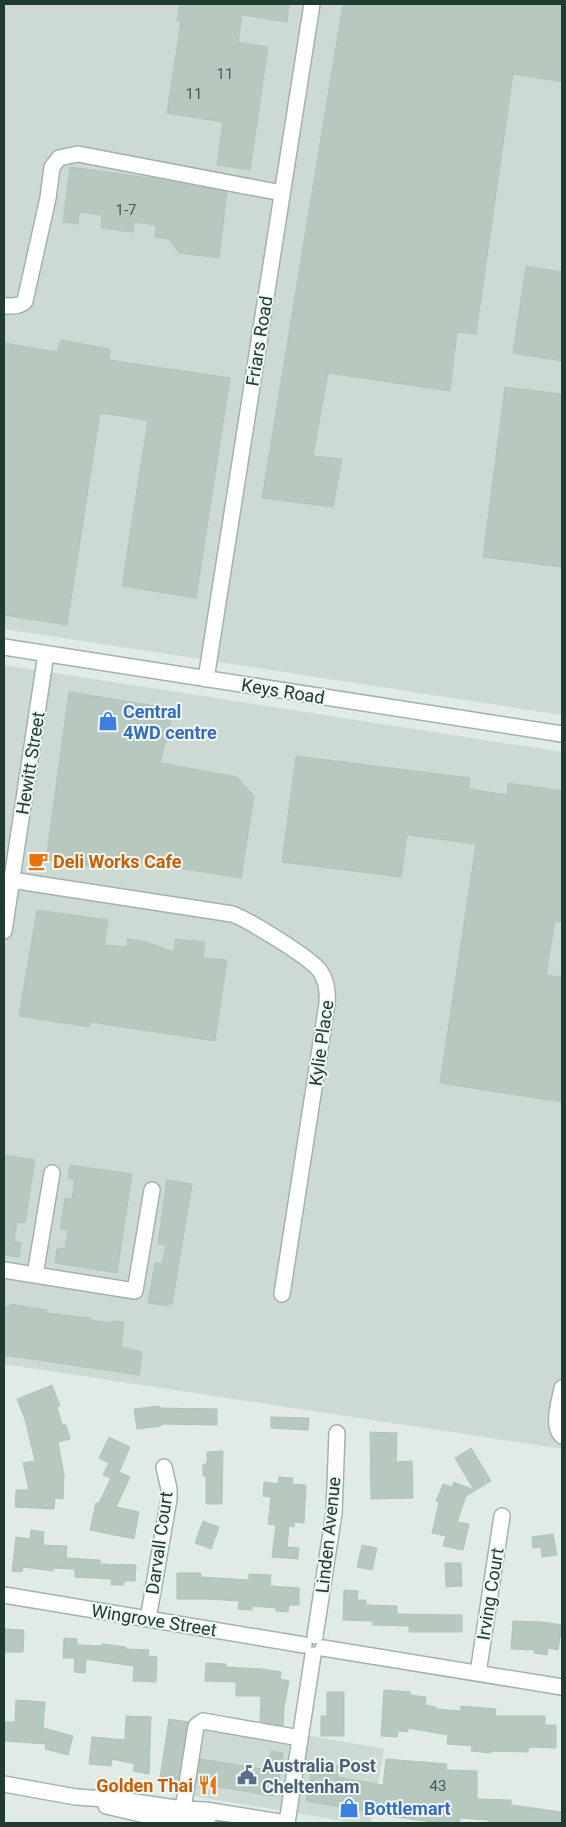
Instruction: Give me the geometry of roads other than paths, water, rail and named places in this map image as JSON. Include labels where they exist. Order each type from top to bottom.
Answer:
[{"type":"street","name":"Friars Road","points":[[206,678],[312,4]]},
{"type":"street","points":[[4,306],[12,307],[25,301],[48,198],[52,167],[59,158],[78,154],[282,193]]},
{"type":"street","name":"Keys Road","points":[[4,647],[562,734]]},
{"type":"street","name":"Hewitt Street","points":[[4,931],[46,654]]},
{"type":"street","name":"Kylie Place","points":[[12,880],[232,914],[248,921],[311,961],[320,970],[328,990],[328,1004],[282,1294]]},
{"type":"street","points":[[35,1275],[52,1173]]},
{"type":"street","points":[[4,1270],[135,1291],[152,1190]]},
{"type":"street","points":[[562,1388],[557,1424],[559,1433],[562,1436]]},
{"type":"street","name":"Linden Avenue","points":[[286,1823],[334,1513],[337,1433]]},
{"type":"street","name":"Darvall Court","points":[[148,1619],[169,1499],[169,1489],[164,1467]]},
{"type":"street","name":"Irving Court","points":[[478,1673],[502,1516]]},
{"type":"street","name":"Wingrove Street","points":[[4,1596],[562,1687]]},
{"type":"street","points":[[183,1809],[196,1726],[203,1721],[300,1738]]},
{"type":"street","points":[[4,1784],[76,1797],[121,1800],[154,1815],[208,1823]]},
{"type":"street","points":[[154,1815],[183,1809],[205,1810],[286,1823]]},
{"type":"place","name":"Central 4WD centre","points":[[108,721]]},
{"type":"place","name":"Deli Works Cafe","points":[[38,861]]},
{"type":"place","name":"Australia Post Cheltenham","points":[[247,1775]]},
{"type":"place","name":"Golden Thai","points":[[208,1785]]},
{"type":"place","name":"Bottlemart","points":[[349,1808]]}]
